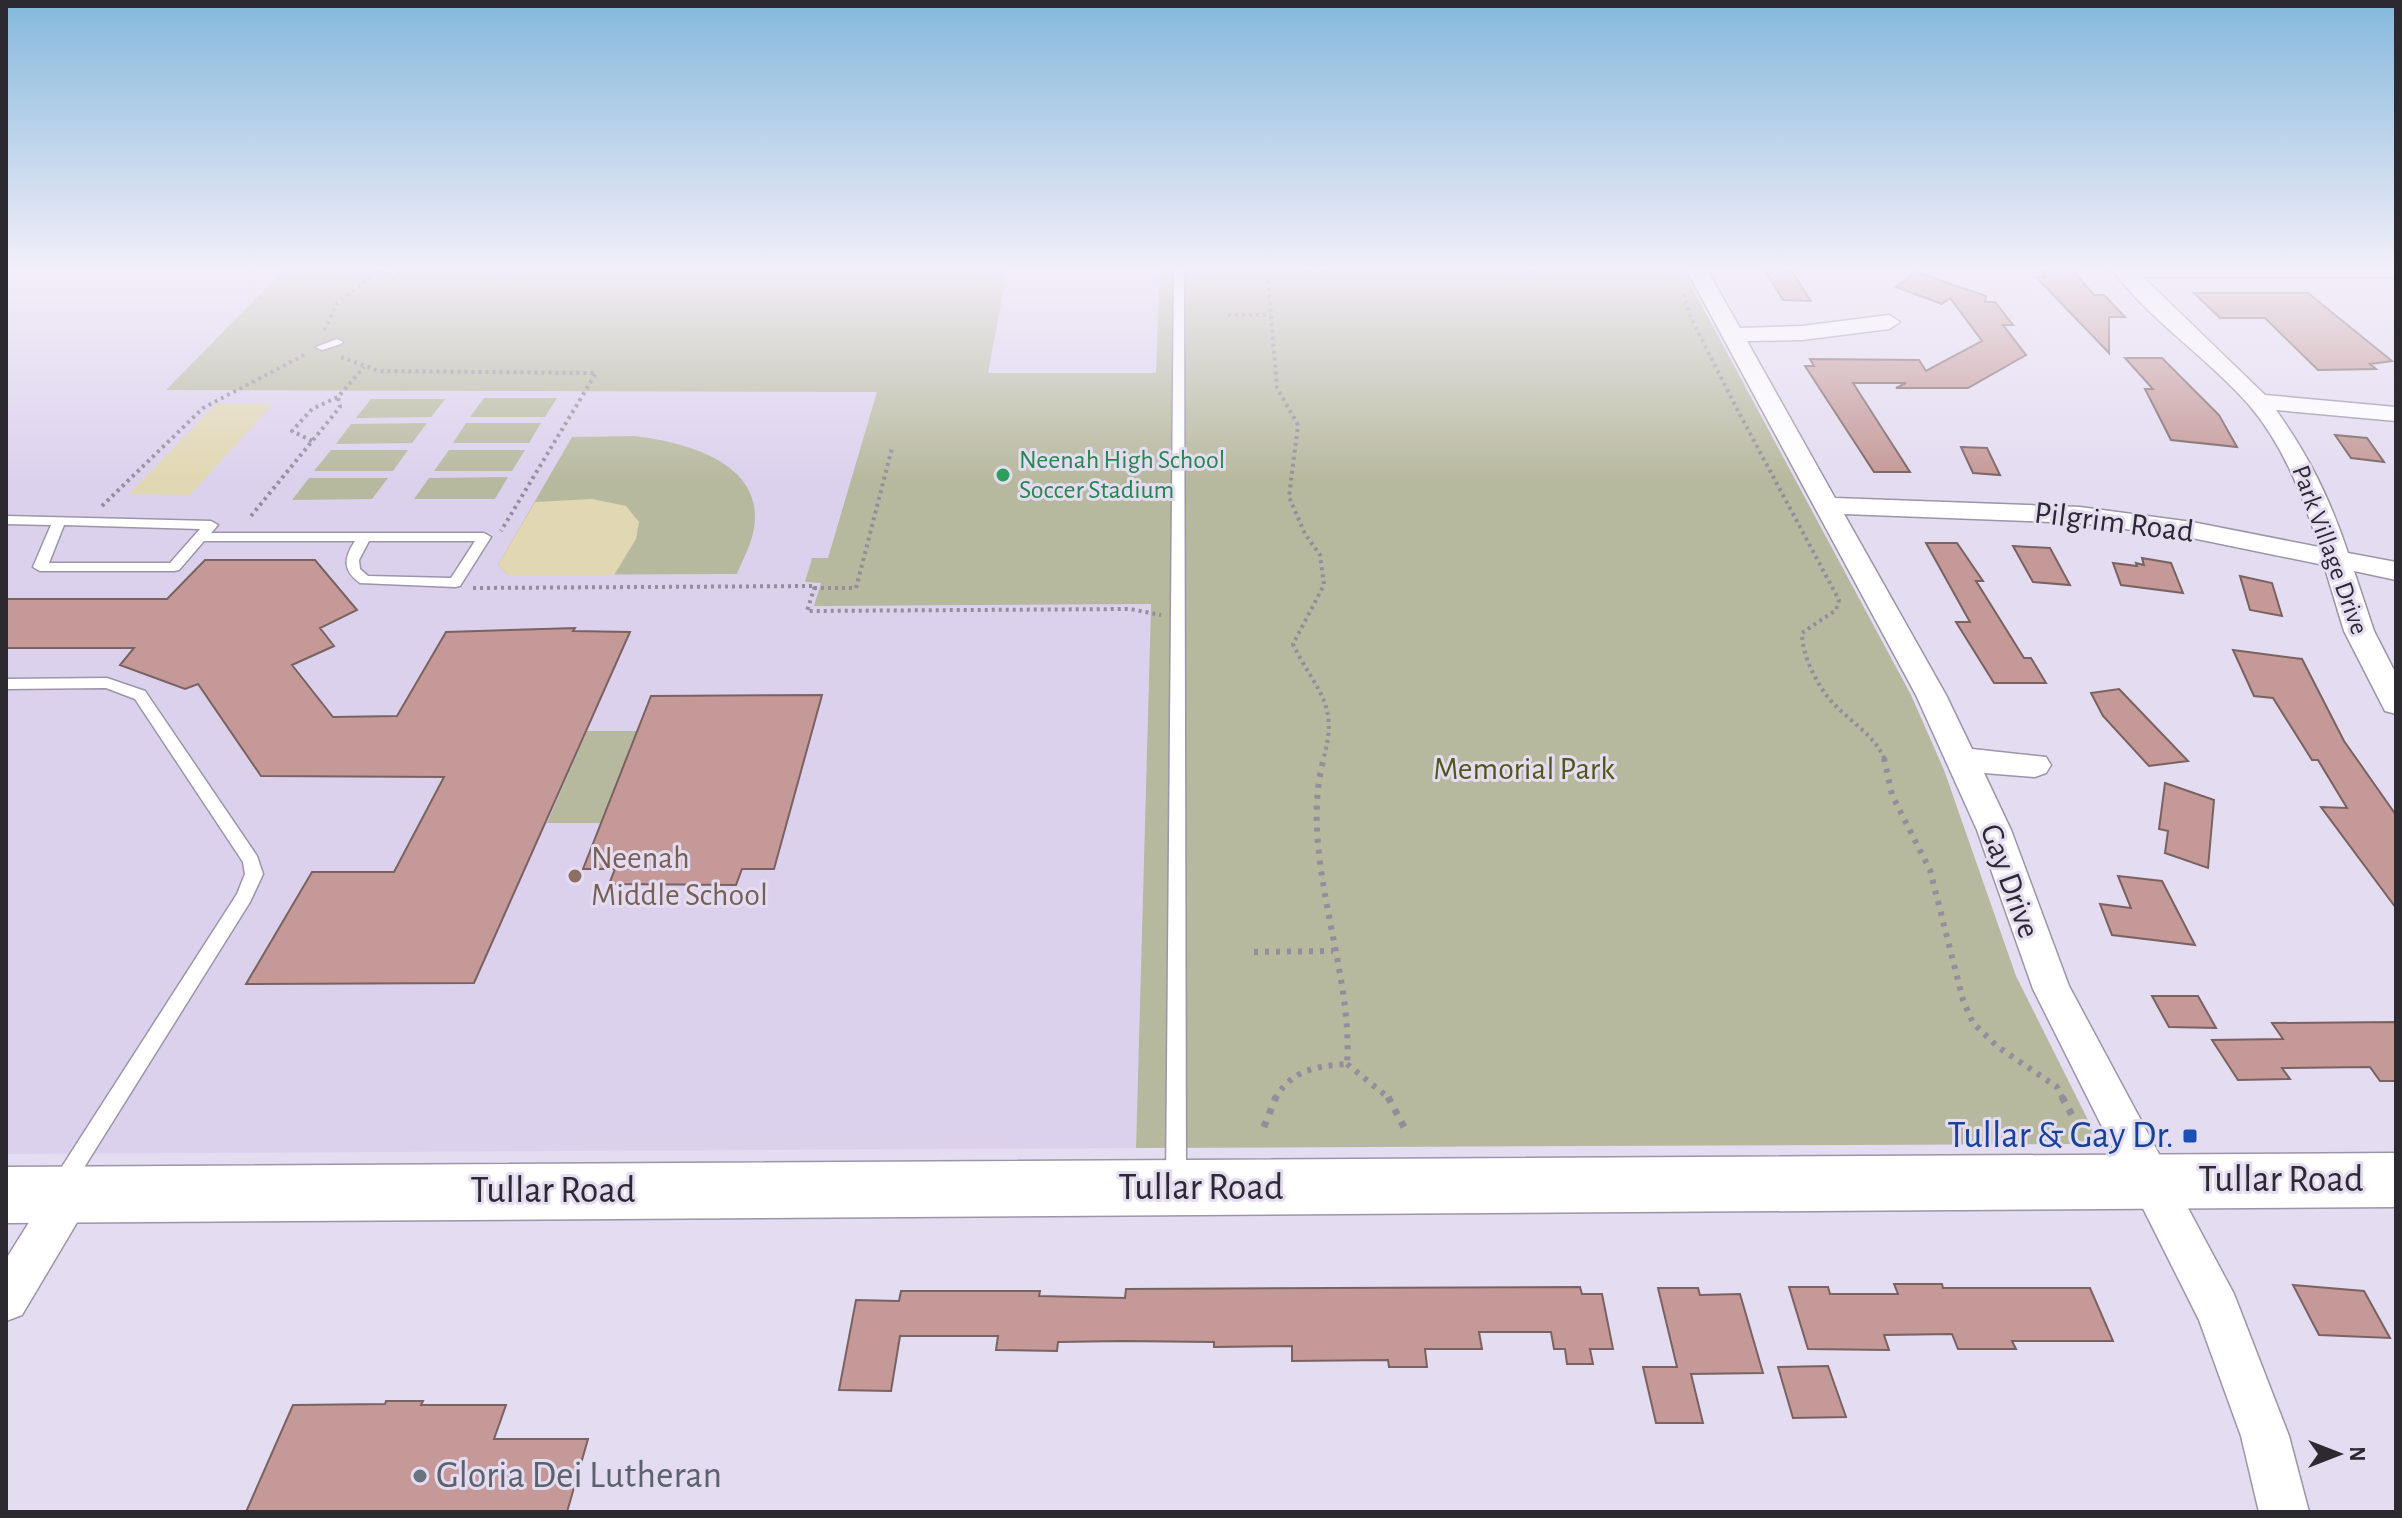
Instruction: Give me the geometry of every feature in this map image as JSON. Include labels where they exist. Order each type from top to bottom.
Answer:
[{"type":"main road","name":"Tullar Road","points":[[44,1195],[2396,1180]]},
{"type":"street","name":"Gay Drive","points":[[1735,338],[1829,506],[1963,760],[1994,830],[2052,989],[2148,1180],[2218,1310],[2243,1370],[2265,1436],[2284,1512]]},
{"type":"street","name":"Park Village Drive","points":[[2193,338],[2258,401],[2295,454],[2312,488],[2359,631],[2396,703]]},
{"type":"street","points":[[2258,401],[2396,414]]},
{"type":"street","name":"Pilgrim Road","points":[[1829,506],[2001,508],[2077,514],[2164,525],[2396,571]]},
{"type":"street","points":[[1963,760],[2035,765]]},
{"type":"street","points":[[6,1299],[44,1195]]},
{"type":"lane","points":[[1176,1188],[1179,338]]},
{"type":"lane","points":[[6,520],[58,524],[211,525],[174,567],[40,567],[58,524]]},
{"type":"lane","points":[[200,537],[365,537],[484,537],[455,583],[365,580],[353,572],[351,565],[351,557],[365,537]]},
{"type":"lane","points":[[6,684],[107,683],[140,695],[251,861],[254,874],[244,897],[44,1195]]},
{"type":"path","points":[[328,338],[336,354],[364,367],[388,372],[596,373]]},
{"type":"path","points":[[1273,338],[1277,388],[1298,425],[1289,497],[1323,565],[1321,597],[1296,633],[1293,644],[1324,697],[1331,721],[1315,783],[1333,951],[1349,1038],[1347,1064]]},
{"type":"path","points":[[1701,338],[1833,583],[1839,600],[1836,610],[1802,633],[1802,651],[1832,703],[1865,732],[1884,756],[1892,795],[1930,870],[1963,1000],[1973,1023],[1998,1047],[2041,1073],[2057,1087],[2077,1124]]},
{"type":"path","points":[[84,524],[203,408],[247,382],[329,345]]},
{"type":"path","points":[[312,441],[292,431],[312,409],[338,397],[364,367]]},
{"type":"path","points":[[499,534],[601,368]]},
{"type":"path","points":[[251,516],[340,407],[338,397]]},
{"type":"path","points":[[455,583],[473,588],[856,588],[892,448]]},
{"type":"path","points":[[814,588],[807,611],[1130,609],[1147,615],[1178,615]]},
{"type":"path","points":[[1254,952],[1333,951]]},
{"type":"path","points":[[1264,1127],[1281,1083],[1305,1069],[1347,1064],[1388,1092],[1398,1106],[1404,1127]]},
{"type":"shaded area","name":"Neenah Middle School","points":[[6,338],[1158,338],[1136,1148],[6,1154]]},
{"type":"green space","name":"Memorial Park","points":[[217,338],[995,338],[988,373],[1156,373],[1157,338],[1719,338],[1911,695],[1944,770],[2016,976],[2096,1136],[2080,1144],[1136,1148],[1151,604],[814,606],[821,583],[805,582],[812,558],[828,558],[877,392],[166,390]]},
{"type":"green space","points":[[484,398],[557,398],[545,417],[470,417]]},
{"type":"green space","points":[[371,399],[445,399],[431,417],[356,418]]},
{"type":"green space","points":[[427,423],[412,443],[336,444],[351,424]]},
{"type":"green space","points":[[466,423],[541,423],[529,443],[453,443]]},
{"type":"green space","points":[[634,436],[676,444],[719,460],[736,473],[748,489],[755,509],[753,533],[737,574],[508,575],[498,565],[572,437]]},
{"type":"green space","points":[[331,450],[408,450],[393,471],[314,471]]},
{"type":"green space","points":[[449,450],[525,450],[512,471],[434,471]]},
{"type":"green space","points":[[508,477],[495,499],[414,499],[429,478]]},
{"type":"green space","points":[[309,478],[388,478],[372,499],[292,500]]},
{"type":"green space","points":[[587,731],[638,731],[601,823],[547,823]]},
{"type":"sand","points":[[216,404],[273,404],[190,495],[129,494]]},
{"type":"sand","points":[[592,499],[626,506],[639,522],[636,539],[614,575],[508,575],[498,565],[535,502]]},
{"type":"building","points":[[1980,338],[2013,338],[2026,355],[1968,388],[1896,388],[1906,383],[1853,383],[1910,472],[1874,472],[1805,366],[1814,366],[1810,359],[1919,360],[1926,371],[1982,341]]},
{"type":"building","points":[[2094,338],[2109,338],[2109,353]]},
{"type":"building","points":[[2285,338],[2363,338],[2392,361],[2370,364],[2376,369],[2318,370]]},
{"type":"building","points":[[2125,358],[2162,358],[2219,415],[2237,447],[2171,440],[2145,389],[2153,389]]},
{"type":"building","points":[[2335,435],[2367,438],[2384,462],[2351,458]]},
{"type":"building","points":[[1961,447],[1987,448],[2000,475],[1973,473]]},
{"type":"building","points":[[1926,543],[1957,543],[1983,581],[1976,581],[2024,658],[2031,658],[2046,683],[1994,683],[1956,622],[1970,622]]},
{"type":"building","points":[[2013,546],[2050,548],[2070,585],[2033,582]]},
{"type":"building","points":[[2142,558],[2171,563],[2183,593],[2121,585],[2113,563],[2144,565]]},
{"type":"building","points":[[205,560],[315,560],[357,610],[320,628],[334,646],[292,665],[333,717],[397,716],[446,632],[575,628],[573,631],[630,632],[474,983],[246,984],[312,872],[394,872],[444,777],[261,776],[198,684],[185,689],[120,665],[134,648],[6,648],[6,599],[167,599]]},
{"type":"building","points":[[2240,576],[2272,583],[2282,616],[2250,610]]},
{"type":"building","points":[[2233,650],[2302,659],[2344,741],[2396,815],[2396,908],[2321,807],[2347,808],[2318,760],[2312,760],[2273,698],[2254,696]]},
{"type":"building","points":[[2119,689],[2188,761],[2149,766],[2103,716],[2091,693]]},
{"type":"building","points":[[822,695],[774,869],[742,869],[736,885],[609,884],[615,869],[583,869],[651,696]]},
{"type":"building","points":[[2165,783],[2214,800],[2208,868],[2165,853],[2168,831],[2159,829]]},
{"type":"building","points":[[2118,876],[2162,881],[2195,945],[2112,935],[2100,904],[2131,908]]},
{"type":"building","points":[[2152,996],[2198,996],[2216,1028],[2169,1027]]},
{"type":"building","points":[[2396,1022],[2396,1081],[2380,1081],[2370,1067],[2282,1068],[2290,1079],[2238,1080],[2212,1040],[2283,1039],[2272,1023]]},
{"type":"building","points":[[1894,1284],[1942,1284],[1943,1288],[2090,1288],[2113,1341],[2012,1341],[2016,1349],[1958,1349],[1952,1334],[1884,1335],[1889,1350],[1808,1349],[1789,1287],[1828,1287],[1830,1294],[1898,1294]]},
{"type":"building","points":[[2293,1285],[2364,1291],[2390,1338],[2319,1335]]},
{"type":"building","points":[[1580,1287],[1582,1294],[1602,1294],[1613,1349],[1590,1349],[1593,1364],[1567,1364],[1565,1349],[1554,1349],[1551,1332],[1479,1332],[1482,1349],[1425,1349],[1427,1367],[1389,1367],[1388,1360],[1292,1361],[1292,1346],[1214,1347],[1214,1342],[1122,1341],[1058,1342],[1057,1351],[996,1350],[998,1336],[900,1336],[891,1391],[839,1390],[856,1300],[899,1301],[901,1291],[1040,1291],[1039,1296],[1125,1298],[1126,1289]]},
{"type":"building","points":[[1658,1288],[1698,1288],[1700,1295],[1740,1294],[1763,1373],[1691,1374],[1703,1423],[1656,1423],[1643,1367],[1677,1367]]},
{"type":"building","points":[[1828,1366],[1846,1417],[1793,1418],[1778,1367]]},
{"type":"building","name":"Gloria Dei Lutheran","points":[[386,1401],[423,1401],[421,1405],[506,1405],[494,1439],[588,1439],[567,1512],[246,1512],[293,1405],[385,1404]]},
{"type":"place","name":"Neenah High School Soccer Stadium","points":[[1003,475]]},
{"type":"place","name":"Neenah Middle School","points":[[575,876]]},
{"type":"place","name":"Tullar & Gay Dr.","points":[[2190,1136]]},
{"type":"place","name":"Gloria Dei Lutheran","points":[[420,1476]]}]
